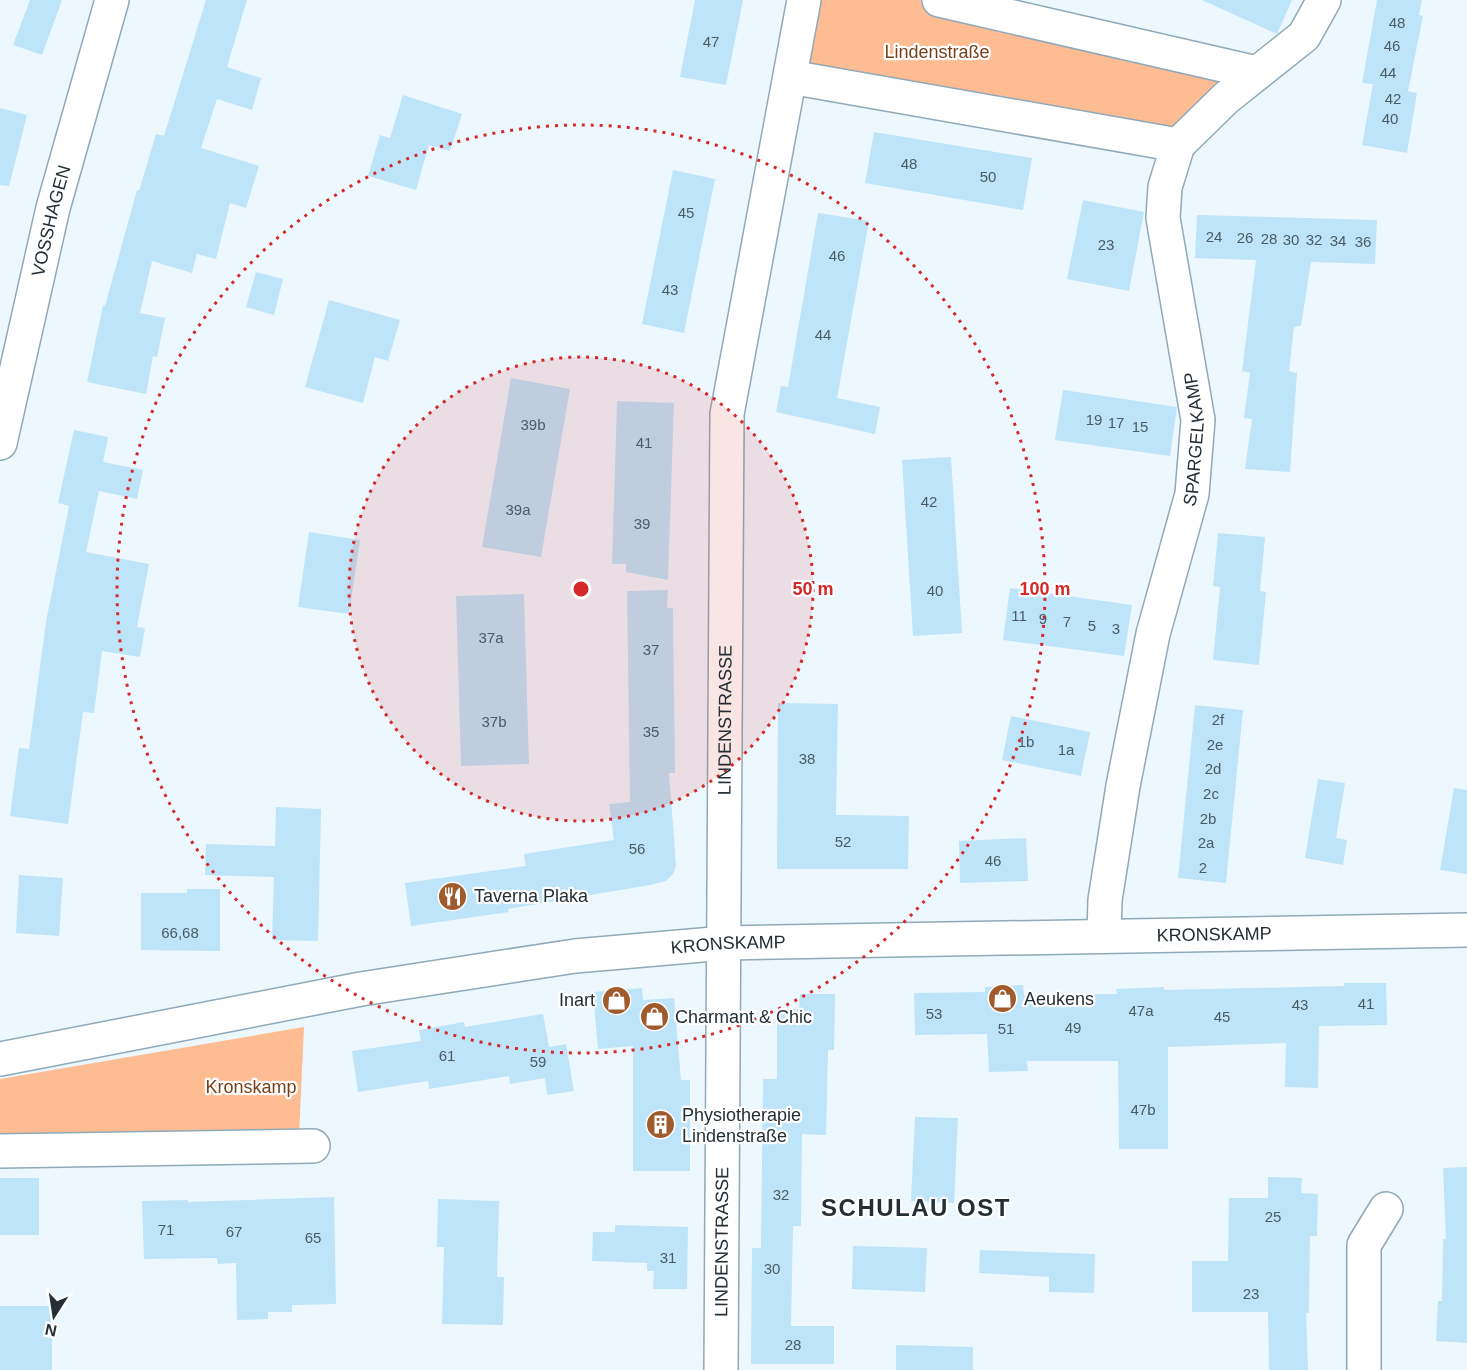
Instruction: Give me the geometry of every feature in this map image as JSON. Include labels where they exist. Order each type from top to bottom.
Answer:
[{"type":"street","name":"VOSSHAGEN","points":[[0,443],[53,208],[112,0]]},
{"type":"street","name":"LINDENSTRASSE","points":[[721,1370],[727,414],[804,0]]},
{"type":"street","points":[[939,0],[1257,73]]},
{"type":"street","name":"SPARGELKAMP","points":[[1104,936],[1105,900],[1125,774],[1153,634],[1191,494],[1198,420],[1163,218],[1165,187],[1178,146],[1226,98],[1304,36],[1324,0]]},
{"type":"street","points":[[790,77],[1178,146]]},
{"type":"street","name":"KRONSKAMP","points":[[0,1059],[361,989],[575,956],[725,943],[1467,930]]},
{"type":"street","points":[[0,1151],[313,1146]]},
{"type":"street","points":[[1364,1370],[1364,1245],[1386,1209]]},
{"type":"green space","name":"Lindenstraße","points":[[804,0],[939,0],[1256,71],[1178,145],[790,77]]},
{"type":"green space","name":"Kronskamp","points":[[304,1027],[299,1136],[0,1146],[0,1079]]},
{"type":"building","points":[[30,0],[62,0],[42,55],[13,45]]},
{"type":"building","points":[[206,0],[247,0],[227,67],[261,78],[252,110],[217,99],[201,148],[259,166],[246,208],[230,203],[216,259],[197,254],[192,273],[152,261],[140,313],[165,318],[157,357],[153,356],[146,394],[87,382],[103,305],[105,306],[137,190],[139,191],[156,134],[164,136]]},
{"type":"building","points":[[695,0],[743,0],[726,85],[680,77]]},
{"type":"building","points":[[1202,0],[1292,0],[1277,34]]},
{"type":"building","points":[[1377,0],[1422,0],[1419,15],[1423,16],[1408,91],[1417,93],[1407,153],[1362,145],[1373,84],[1362,83]]},
{"type":"building","points":[[403,95],[462,114],[450,151],[429,145],[416,190],[368,176],[380,135],[390,138]]},
{"type":"building","points":[[0,108],[27,115],[9,186],[0,185]]},
{"type":"building","points":[[874,132],[1032,158],[1023,210],[865,183]]},
{"type":"building","points":[[673,170],[715,179],[684,333],[642,324]]},
{"type":"building","points":[[1083,200],[1144,212],[1129,291],[1067,279]]},
{"type":"building","points":[[818,213],[869,221],[837,398],[880,407],[875,434],[776,412],[781,386],[788,387]]},
{"type":"building","points":[[1197,215],[1377,220],[1375,264],[1311,262],[1301,326],[1294,327],[1289,371],[1297,373],[1290,472],[1245,469],[1252,419],[1244,418],[1250,373],[1242,371],[1256,260],[1195,258]]},
{"type":"building","points":[[256,272],[283,279],[274,315],[246,307]]},
{"type":"building","points":[[329,300],[400,320],[388,361],[375,357],[363,403],[305,387]]},
{"type":"building","points":[[511,378],[570,389],[541,557],[482,547]]},
{"type":"building","points":[[1063,390],[1177,407],[1170,456],[1055,440]]},
{"type":"building","points":[[617,401],[674,403],[668,580],[626,572],[626,564],[612,564]]},
{"type":"building","points":[[74,430],[108,437],[103,462],[143,470],[137,499],[99,491],[86,552],[149,564],[137,627],[145,628],[140,657],[102,651],[94,713],[83,712],[68,824],[10,816],[19,748],[29,749],[46,622],[69,506],[58,503]]},
{"type":"building","points":[[951,457],[962,633],[913,636],[902,460]]},
{"type":"building","points":[[309,532],[360,540],[349,614],[298,607]]},
{"type":"building","points":[[1218,533],[1265,537],[1260,591],[1266,592],[1259,665],[1213,660],[1220,587],[1213,586]]},
{"type":"building","points":[[1010,588],[1132,605],[1124,656],[1003,640]]},
{"type":"building","points":[[668,590],[667,608],[673,608],[675,773],[669,773],[676,865],[673,874],[666,881],[650,885],[508,909],[509,912],[411,926],[405,883],[526,866],[524,854],[614,840],[609,804],[630,802],[627,591]]},
{"type":"building","points":[[524,594],[529,764],[461,766],[456,596]]},
{"type":"building","points":[[778,703],[838,704],[836,815],[909,816],[908,869],[777,869]]},
{"type":"building","points":[[1195,705],[1243,710],[1226,883],[1178,878]]},
{"type":"building","points":[[1011,716],[1090,732],[1081,776],[1002,760]]},
{"type":"building","points":[[1318,779],[1345,783],[1336,838],[1347,840],[1343,865],[1305,858]]},
{"type":"building","points":[[1454,788],[1467,790],[1467,874],[1440,870]]},
{"type":"building","points":[[276,807],[321,809],[318,941],[272,940],[274,877],[205,875],[206,844],[275,846]]},
{"type":"building","points":[[1026,838],[1028,881],[960,883],[959,841]]},
{"type":"building","points":[[19,875],[63,878],[59,936],[16,933]]},
{"type":"building","points":[[187,889],[220,889],[220,951],[141,950],[141,893],[187,893]]},
{"type":"building","points":[[1344,983],[1386,983],[1387,1025],[1319,1026],[1318,1088],[1285,1087],[1286,1043],[1168,1047],[1168,1149],[1119,1149],[1118,1061],[1027,1061],[1028,1071],[989,1072],[987,1034],[915,1035],[914,993],[985,992],[985,987],[1023,985],[1024,995],[1117,994],[1116,989],[1344,986]]},
{"type":"building","points":[[642,988],[643,1000],[674,998],[681,1080],[690,1080],[690,1171],[633,1171],[633,1046],[598,1049],[593,992]]},
{"type":"building","points":[[800,994],[835,994],[834,1050],[828,1050],[826,1135],[802,1134],[801,1226],[793,1226],[791,1326],[834,1326],[834,1364],[751,1364],[752,1248],[761,1248],[763,1079],[777,1079],[777,1009],[799,1009]]},
{"type":"building","points":[[543,1014],[549,1047],[566,1044],[574,1091],[547,1095],[545,1078],[510,1084],[509,1076],[429,1089],[428,1081],[358,1092],[352,1051],[421,1041],[419,1030],[464,1022],[465,1027]]},
{"type":"building","points":[[915,1117],[958,1118],[954,1203],[911,1201]]},
{"type":"building","points":[[1467,1167],[1467,1343],[1436,1341],[1438,1301],[1442,1301],[1443,1239],[1446,1239],[1443,1168]]},
{"type":"building","points":[[1268,1177],[1302,1178],[1301,1193],[1318,1194],[1317,1236],[1310,1236],[1309,1313],[1306,1313],[1308,1370],[1269,1370],[1268,1312],[1192,1312],[1192,1261],[1228,1261],[1229,1198],[1268,1198]]},
{"type":"building","points":[[0,1178],[39,1178],[39,1235],[0,1235]]},
{"type":"building","points":[[334,1197],[336,1304],[292,1305],[292,1312],[268,1312],[268,1319],[237,1320],[236,1263],[218,1264],[217,1258],[144,1259],[142,1201],[188,1200],[188,1202]]},
{"type":"building","points":[[438,1199],[499,1201],[497,1277],[504,1277],[503,1325],[442,1324],[444,1247],[437,1247]]},
{"type":"building","points":[[615,1225],[688,1227],[687,1289],[653,1289],[654,1271],[647,1271],[647,1263],[592,1261],[593,1232],[615,1232]]},
{"type":"building","points":[[853,1246],[927,1248],[925,1292],[852,1289]]},
{"type":"building","points":[[980,1250],[1095,1254],[1094,1293],[1049,1292],[1049,1277],[979,1273]]},
{"type":"building","points":[[0,1306],[52,1306],[52,1370],[0,1370]]},
{"type":"building","points":[[896,1345],[973,1347],[973,1370],[896,1370]]},
{"type":"place","name":"Taverna Plaka","points":[[453,896]]},
{"type":"place","name":"Aeukens","points":[[1003,999]]},
{"type":"place","name":"Inart","points":[[616,1000]]},
{"type":"place","name":"Charmant & Chic","points":[[654,1017]]},
{"type":"place","name":"Physiotherapie Lindenstraße","points":[[661,1125]]},
{"type":"district","name":"SCHULAU OST","points":[[916,1208]]}]
